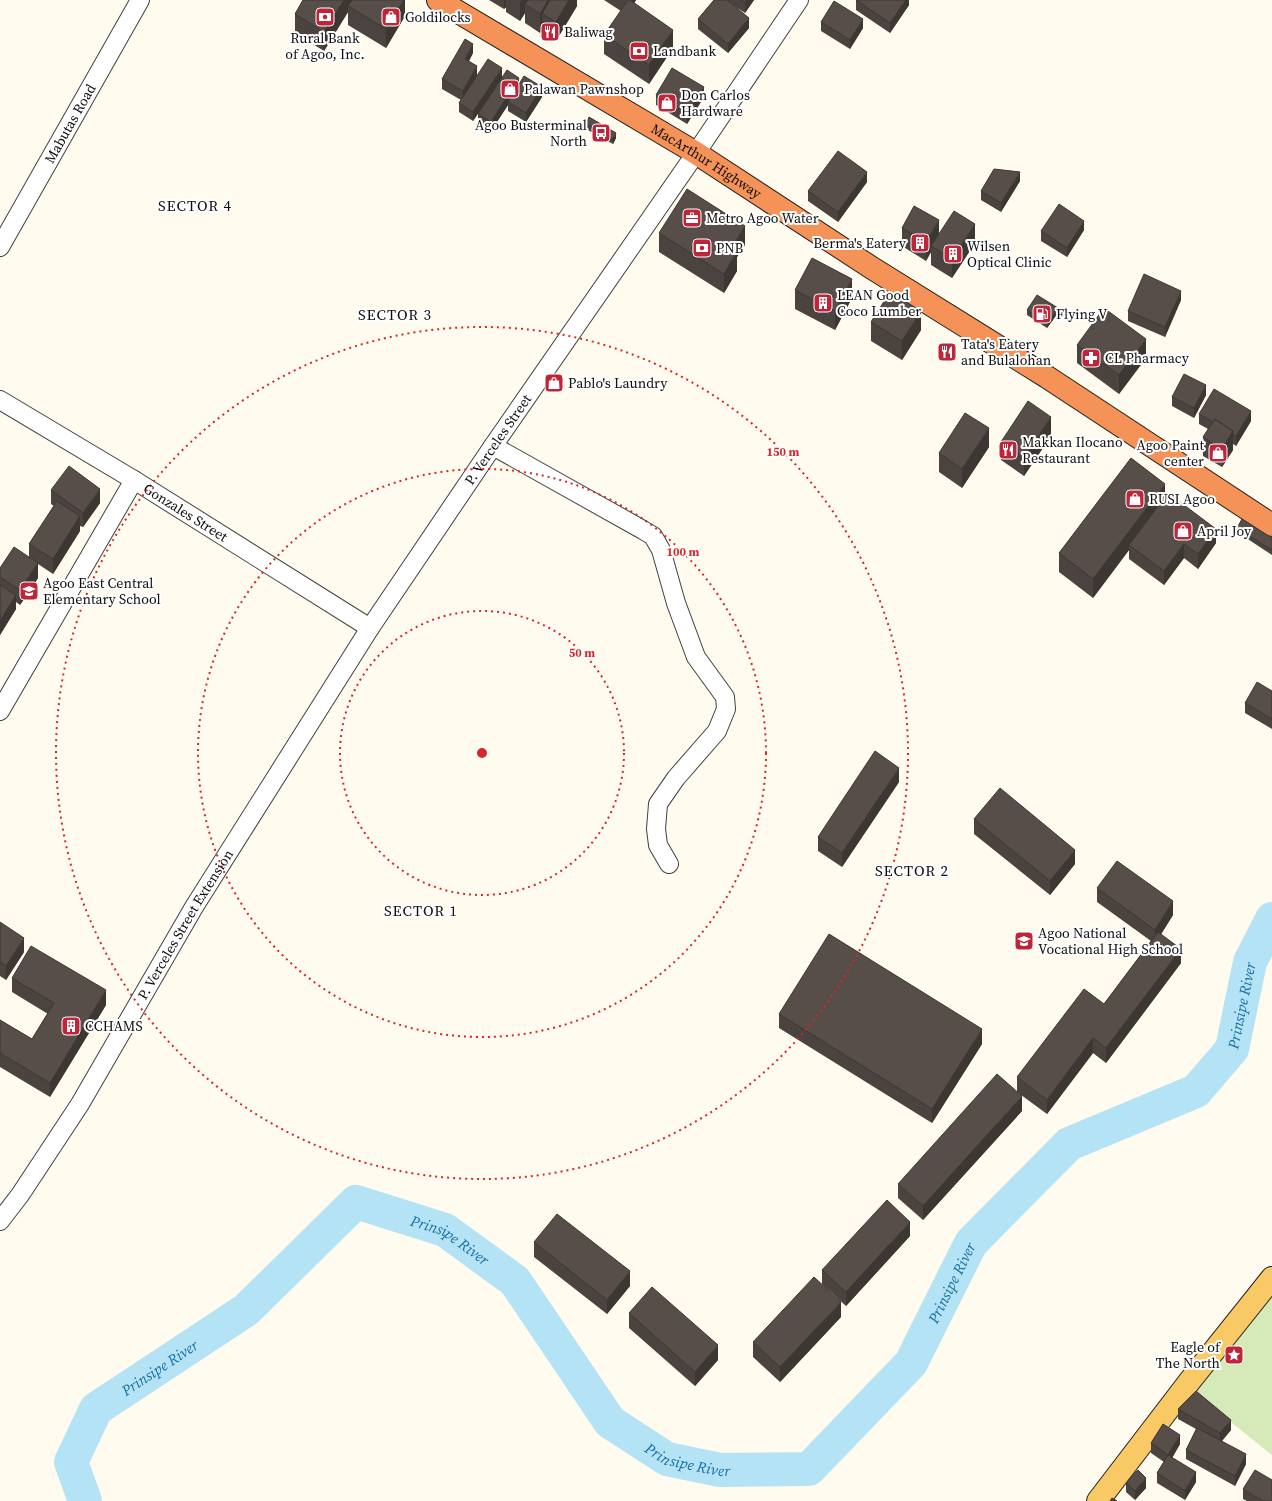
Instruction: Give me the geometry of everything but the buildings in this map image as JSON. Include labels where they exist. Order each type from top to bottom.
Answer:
[{"type":"highway","name":"MacArthur Highway","points":[[438,0],[696,153],[866,263],[1047,377],[1272,525]]},
{"type":"main road","points":[[1098,1501],[1272,1278]]},
{"type":"street","name":"Mabutas Road","points":[[0,247],[140,0]]},
{"type":"street","name":"P. Verceles Street","points":[[370,628],[493,446],[696,153],[799,0]]},
{"type":"street","name":"Gonzales Street","points":[[0,400],[134,480],[370,628]]},
{"type":"street","points":[[493,446],[652,536],[661,550],[676,603],[696,657],[725,696],[726,709],[717,731],[676,778],[658,804],[656,829],[658,845],[669,864]]},
{"type":"street","points":[[0,712],[134,480]]},
{"type":"street","name":"P. Verceles Street Extension","points":[[0,1221],[20,1196],[80,1104],[194,907],[370,628]]},
{"type":"green space","points":[[1272,1292],[1272,1455],[1192,1391]]},
{"type":"waterway","name":"Prinsipe River","points":[[85,1501],[71,1462],[96,1409],[246,1310],[356,1202],[445,1230],[515,1281],[610,1422],[667,1459],[720,1470],[809,1469],[911,1363],[971,1243],[1069,1144],[1196,1091],[1232,1049],[1250,962],[1272,919]]},
{"type":"place","name":"Rural Bank of Agoo, Inc.","points":[[325,17]]},
{"type":"place","name":"Goldilocks","points":[[391,17]]},
{"type":"place","name":"Baliwag","points":[[550,32]]},
{"type":"place","name":"Landbank","points":[[639,51]]},
{"type":"place","name":"Palawan Pawnshop","points":[[510,89]]},
{"type":"place","name":"Don Carlos Hardware","points":[[667,103]]},
{"type":"place","name":"Agoo Busterminal North","points":[[601,133]]},
{"type":"place","name":"Metro Agoo Water","points":[[692,218]]},
{"type":"place","name":"Berma's Eatery","points":[[920,243]]},
{"type":"place","name":"PNB","points":[[702,248]]},
{"type":"place","name":"Wilsen Optical Clinic","points":[[953,254]]},
{"type":"place","name":"LEAN Good Coco Lumber","points":[[823,303]]},
{"type":"place","name":"Flying V","points":[[1042,314]]},
{"type":"place","name":"Tata's Eatery and Bulalohan","points":[[947,352]]},
{"type":"place","name":"CL Pharmacy","points":[[1091,358]]},
{"type":"place","name":"Pablo's Laundry","points":[[554,383]]},
{"type":"place","name":"Makkan Ilocano Restaurant","points":[[1008,450]]},
{"type":"place","name":"Agoo Paint center","points":[[1218,453]]},
{"type":"place","name":"RUSI Agoo","points":[[1135,499]]},
{"type":"place","name":"April Joy","points":[[1183,531]]},
{"type":"place","name":"Agoo East Central Elementary School","points":[[29,591]]},
{"type":"place","name":"Agoo National Vocational High School","points":[[1024,941]]},
{"type":"place","name":"CCHAMS","points":[[71,1026]]},
{"type":"place","name":"Eagle of The North","points":[[1234,1355]]},
{"type":"district","name":"SECTOR 4","points":[[195,205]]},
{"type":"district","name":"SECTOR 3","points":[[395,314]]},
{"type":"district","name":"SECTOR 2","points":[[912,870]]},
{"type":"district","name":"SECTOR 1","points":[[421,910]]}]
